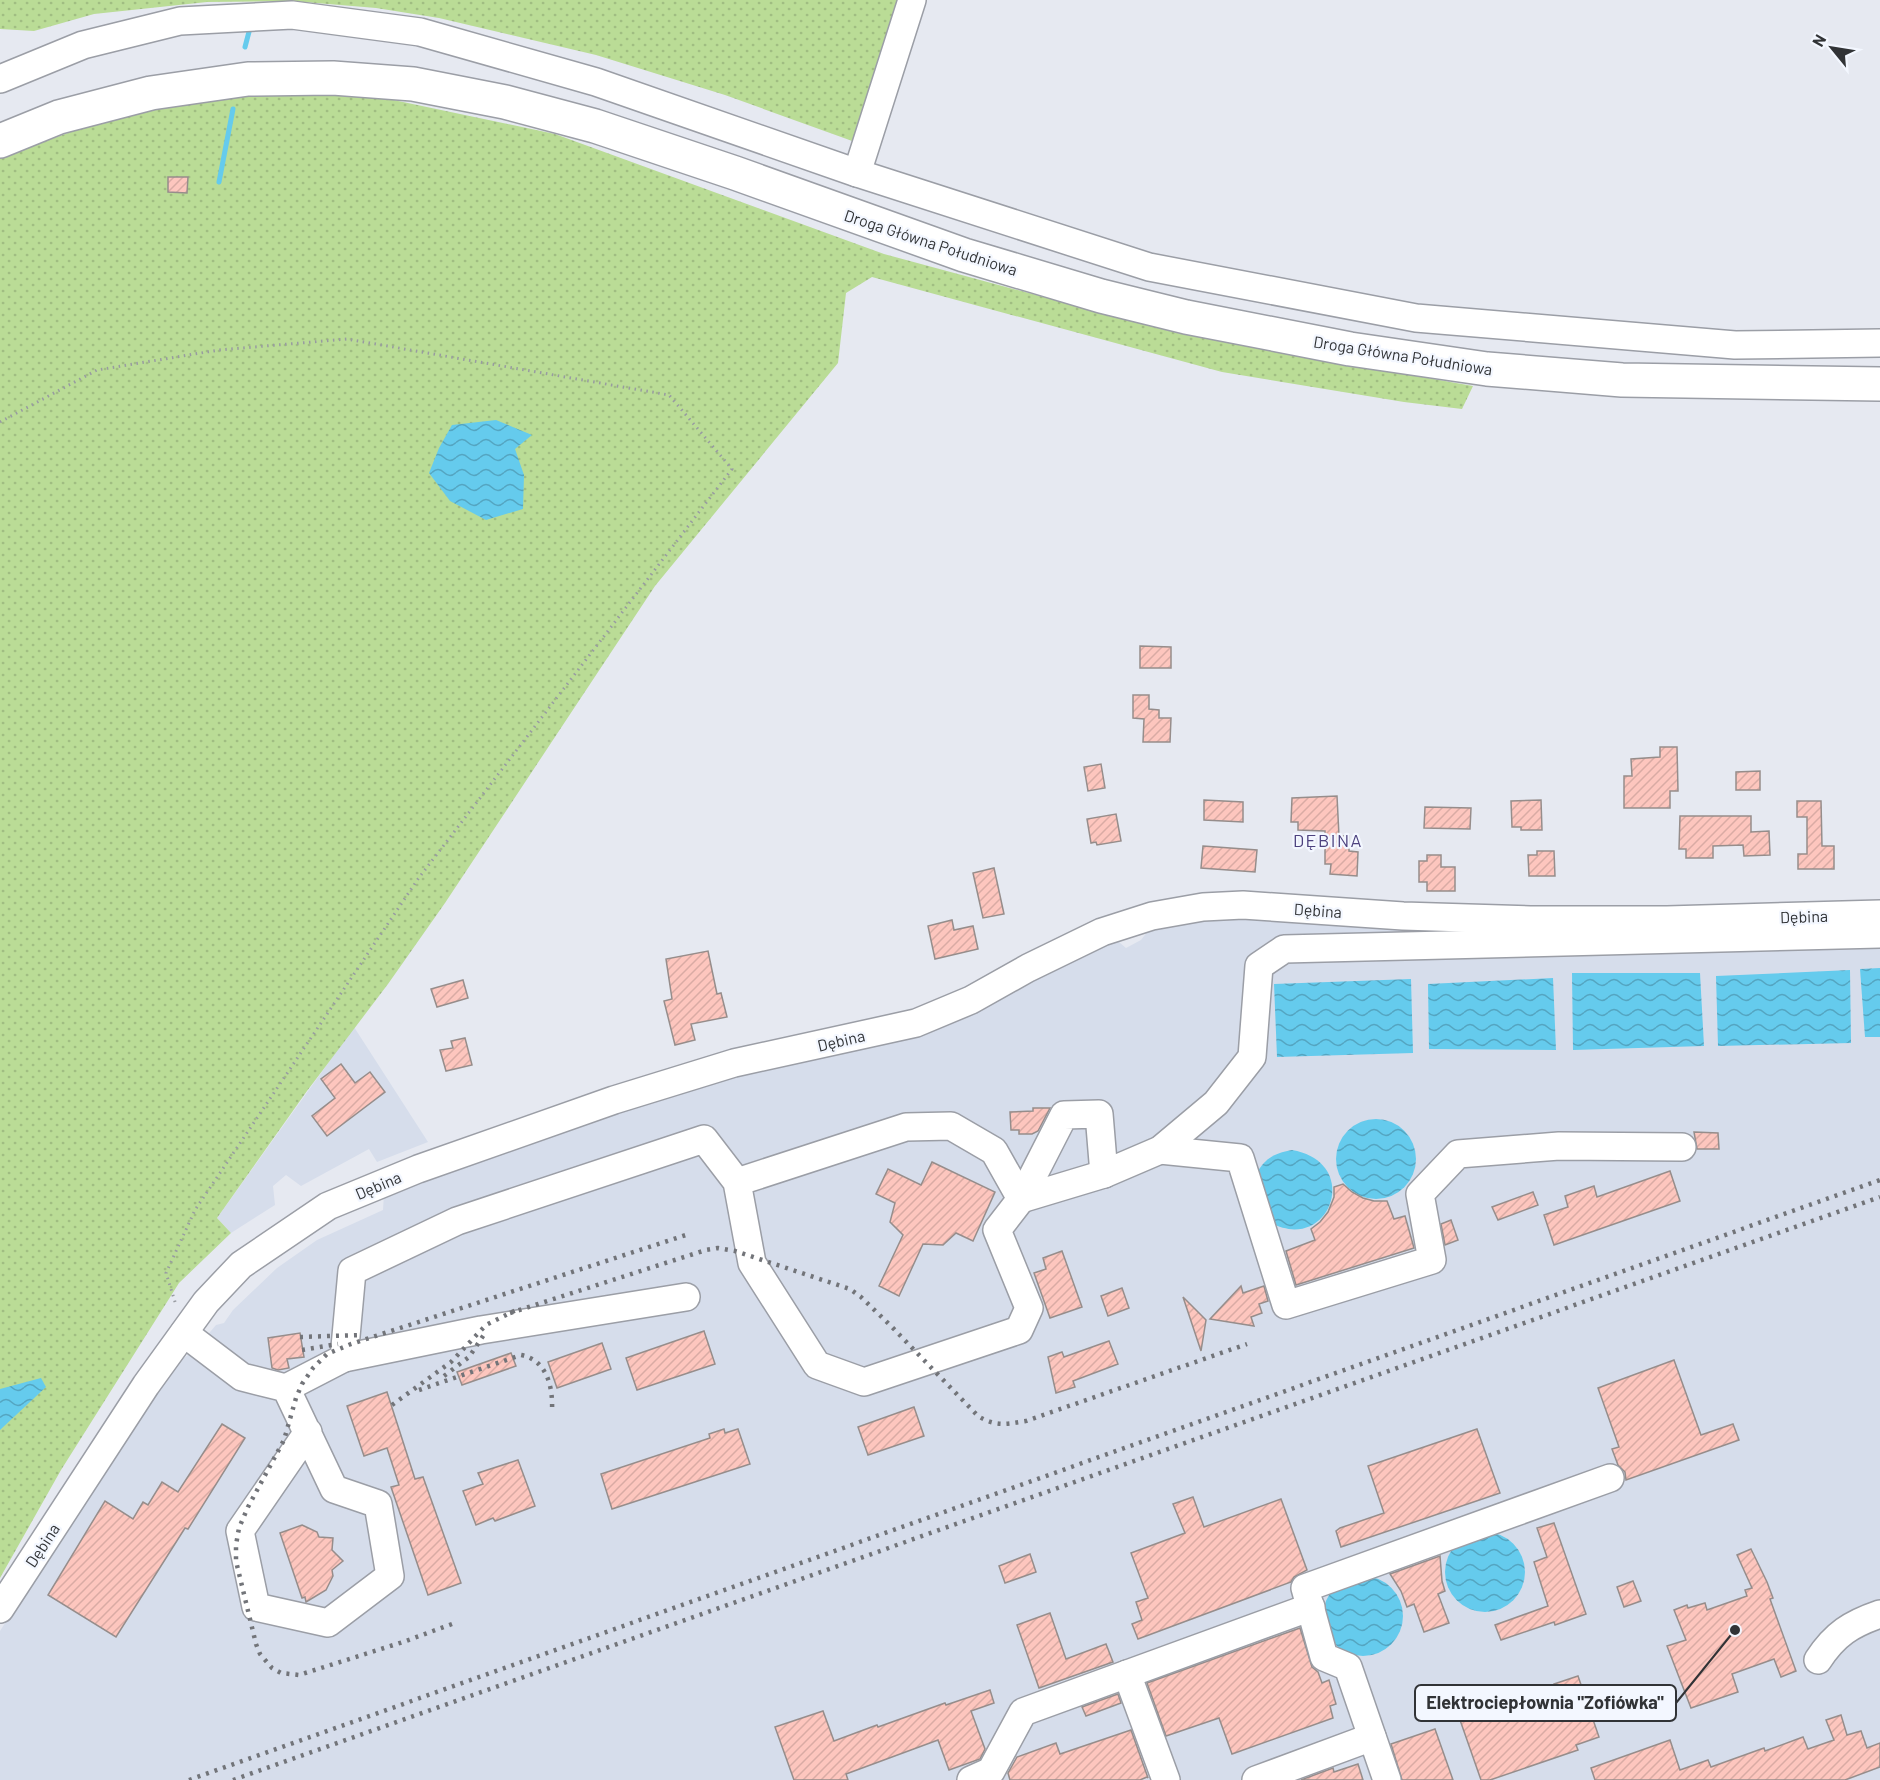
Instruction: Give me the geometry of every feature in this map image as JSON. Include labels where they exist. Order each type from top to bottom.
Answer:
[{"type":"main road","name":"Droga Główna Południowa","points":[[0,141],[59,117],[151,93],[248,79],[333,78],[413,84],[505,102],[595,126],[735,173],[964,255],[1101,296],[1186,317],[1350,349],[1487,369],[1622,380],[1880,384]]},
{"type":"street","points":[[857,173],[912,0]]},
{"type":"street","points":[[0,79],[83,45],[180,21],[292,15],[420,32],[596,82],[857,173],[1149,267],[1416,318],[1735,345],[1880,343]]},
{"type":"street","name":"Dębina","points":[[0,1609],[146,1385],[206,1302],[241,1265],[328,1206],[418,1168],[625,1096],[734,1063],[916,1023],[971,1000],[1028,968],[1102,932],[1152,916],[1203,907],[1243,905],[1403,916],[1530,920],[1667,920],[1880,914]]},
{"type":"street","points":[[1021,1199],[1104,1174],[1160,1150],[1216,1103],[1252,1057],[1260,966],[1284,949],[1880,934]]},
{"type":"street","points":[[344,1358],[352,1271],[457,1221],[704,1138],[737,1182],[752,1263],[817,1365],[864,1382],[1019,1330],[1029,1308],[997,1230],[1021,1199],[1064,1115],[1099,1114],[1104,1174]]},
{"type":"street","points":[[737,1182],[906,1127],[951,1126],[994,1151],[1021,1199]]},
{"type":"street","points":[[1160,1150],[1240,1158],[1286,1305],[1432,1260],[1420,1194],[1458,1154],[1559,1146],[1682,1147]]},
{"type":"street","points":[[184,1333],[242,1377],[286,1388],[344,1358],[488,1328],[686,1297]]},
{"type":"street","points":[[286,1388],[308,1432],[334,1489],[378,1504],[390,1576],[328,1623],[256,1607],[240,1531],[308,1432]]},
{"type":"street","points":[[1387,1780],[1348,1667],[1324,1657],[1305,1588],[1610,1478]]},
{"type":"street","points":[[971,1780],[991,1772],[1023,1712],[1311,1607]]},
{"type":"street","points":[[1818,1660],[1845,1629],[1880,1614]]},
{"type":"street","points":[[1127,1674],[1166,1780]]},
{"type":"street","points":[[1256,1780],[1372,1737]]},
{"type":"path","points":[[0,422],[97,370],[219,350],[347,339],[669,395],[732,469],[418,879],[195,1210],[166,1273],[184,1333]]},
{"type":"shaded area","points":[[1248,916],[1880,922],[1880,1780],[0,1780],[0,1631],[167,1370],[195,1350],[216,1325],[224,1323],[233,1310],[277,1268],[317,1240],[383,1210],[384,1194],[653,1096],[808,1058],[1113,937],[1126,948],[1141,940],[1151,927],[1190,920]]},
{"type":"shaded area","points":[[354,1027],[428,1142],[377,1162],[369,1149],[301,1186],[286,1175],[273,1186],[275,1205],[231,1233],[217,1218]]},
{"type":"green space","points":[[0,0],[902,0],[855,142],[725,95],[596,55],[439,18],[376,8],[292,1],[207,2],[94,14],[34,31],[0,29]]},
{"type":"green space","points":[[275,93],[384,98],[555,134],[884,254],[1177,333],[1473,386],[1462,409],[1404,402],[1222,372],[872,277],[846,293],[838,363],[655,586],[445,903],[217,1218],[231,1233],[179,1283],[61,1470],[0,1578],[0,158],[95,123],[186,102]]},
{"type":"water","points":[[496,420],[532,435],[515,449],[524,475],[523,509],[486,520],[450,501],[429,473],[452,425]]},
{"type":"water","points":[[1880,968],[1880,1037],[1865,1037],[1860,969]]},
{"type":"water","points":[[1850,970],[1851,1043],[1718,1046],[1716,976]]},
{"type":"water","points":[[1572,973],[1700,973],[1704,1046],[1573,1050]]},
{"type":"water","points":[[1553,978],[1556,1050],[1429,1049],[1428,984]]},
{"type":"water","points":[[1411,979],[1413,1053],[1277,1057],[1274,984]]},
{"type":"water","points":[[1376,1119],[1391,1122],[1404,1131],[1413,1144],[1416,1159],[1413,1174],[1404,1187],[1391,1196],[1376,1199],[1361,1196],[1348,1187],[1339,1174],[1336,1159],[1339,1144],[1348,1131],[1361,1122]]},
{"type":"water","points":[[1292,1150],[1315,1158],[1328,1172],[1332,1189],[1329,1205],[1320,1219],[1305,1228],[1286,1229],[1264,1219],[1255,1175],[1270,1158]]},
{"type":"water","points":[[41,1378],[46,1387],[0,1430],[0,1389]]},
{"type":"water","points":[[1485,1532],[1500,1535],[1513,1544],[1522,1557],[1525,1572],[1522,1587],[1513,1600],[1500,1609],[1485,1612],[1470,1609],[1457,1600],[1448,1587],[1445,1572],[1448,1557],[1457,1544],[1470,1535]]},
{"type":"water","points":[[1363,1576],[1378,1579],[1391,1588],[1400,1601],[1403,1616],[1400,1631],[1391,1644],[1378,1653],[1363,1656],[1348,1653],[1335,1644],[1326,1631],[1323,1616],[1326,1601],[1335,1588],[1348,1579]]},
{"type":"building","points":[[168,177],[188,177],[187,193],[168,192]]},
{"type":"building","points":[[1140,646],[1171,647],[1171,668],[1140,668]]},
{"type":"building","points":[[1133,695],[1149,695],[1149,709],[1159,710],[1159,718],[1171,718],[1170,742],[1143,742],[1144,719],[1133,718]]},
{"type":"building","points":[[1660,747],[1677,747],[1678,791],[1670,791],[1670,808],[1624,808],[1624,776],[1632,776],[1631,759],[1660,757]]},
{"type":"building","points":[[1101,764],[1105,788],[1088,791],[1084,767]]},
{"type":"building","points":[[1760,771],[1760,790],[1736,790],[1736,772]]},
{"type":"building","points":[[1337,796],[1339,836],[1349,836],[1349,851],[1358,852],[1357,876],[1330,874],[1331,864],[1325,864],[1325,831],[1298,830],[1298,822],[1291,822],[1292,798]]},
{"type":"building","points":[[1204,800],[1243,802],[1243,822],[1204,820]]},
{"type":"building","points":[[1541,800],[1542,830],[1521,830],[1521,827],[1512,827],[1511,801]]},
{"type":"building","points":[[1797,801],[1821,801],[1822,846],[1834,846],[1834,869],[1798,869],[1798,854],[1807,854],[1807,817],[1797,817]]},
{"type":"building","points":[[1425,807],[1471,808],[1470,829],[1424,828]]},
{"type":"building","points":[[1116,814],[1121,841],[1097,845],[1096,842],[1091,843],[1087,819]]},
{"type":"building","points":[[1680,816],[1751,816],[1751,832],[1769,831],[1770,855],[1744,856],[1743,845],[1713,846],[1713,858],[1686,858],[1686,849],[1679,849]]},
{"type":"building","points":[[1203,846],[1257,850],[1255,872],[1201,868]]},
{"type":"building","points":[[1537,851],[1554,851],[1555,876],[1529,876],[1528,855],[1537,855]]},
{"type":"building","points":[[1427,855],[1441,855],[1441,867],[1455,867],[1455,891],[1427,891],[1427,882],[1419,882],[1419,861],[1427,861]]},
{"type":"building","points":[[994,868],[1004,914],[983,918],[973,873]]},
{"type":"building","points":[[952,920],[954,930],[973,926],[978,949],[935,959],[928,926]]},
{"type":"building","points":[[708,951],[717,994],[721,993],[727,1017],[691,1024],[695,1040],[675,1045],[664,1001],[672,999],[666,959]]},
{"type":"building","points":[[463,980],[468,998],[437,1007],[431,989]]},
{"type":"building","points":[[465,1038],[472,1065],[446,1071],[440,1050],[453,1048],[451,1041]]},
{"type":"building","points":[[341,1064],[355,1083],[370,1072],[385,1092],[327,1136],[312,1116],[335,1098],[321,1079]]},
{"type":"building","points":[[1033,1108],[1050,1108],[1038,1131],[1032,1134],[1019,1134],[1019,1130],[1011,1130],[1010,1112],[1033,1111]]},
{"type":"building","points":[[1694,1132],[1718,1133],[1719,1149],[1697,1149]]},
{"type":"building","points":[[932,1162],[995,1192],[973,1241],[956,1233],[943,1245],[923,1244],[899,1296],[879,1286],[903,1235],[890,1222],[895,1203],[876,1194],[888,1169],[921,1185]]},
{"type":"building","points":[[1670,1171],[1680,1201],[1554,1245],[1544,1215],[1568,1207],[1565,1196],[1594,1186],[1597,1197]]},
{"type":"building","points":[[1343,1184],[1363,1198],[1387,1201],[1394,1219],[1405,1216],[1414,1248],[1296,1285],[1286,1251],[1315,1240],[1311,1229],[1328,1212],[1334,1197],[1334,1187]]},
{"type":"building","points":[[1533,1192],[1538,1205],[1498,1220],[1492,1207]]},
{"type":"building","points":[[1451,1220],[1458,1240],[1445,1245],[1441,1224]]},
{"type":"building","points":[[1062,1251],[1082,1307],[1050,1318],[1034,1273],[1046,1269],[1043,1258]]},
{"type":"building","points":[[1241,1286],[1243,1293],[1264,1286],[1268,1301],[1259,1304],[1262,1313],[1251,1317],[1254,1326],[1210,1319]]},
{"type":"building","points":[[1122,1288],[1129,1308],[1108,1316],[1101,1296]]},
{"type":"building","points":[[1183,1297],[1206,1320],[1201,1351]]},
{"type":"building","points":[[704,1331],[715,1364],[637,1390],[626,1358]]},
{"type":"building","points":[[300,1333],[304,1357],[287,1359],[289,1368],[278,1370],[272,1368],[268,1338]]},
{"type":"building","points":[[1109,1341],[1118,1364],[1073,1381],[1075,1387],[1056,1393],[1048,1357],[1062,1352],[1064,1357]]},
{"type":"building","points":[[602,1343],[611,1369],[557,1388],[548,1362]]},
{"type":"building","points":[[511,1353],[516,1366],[462,1385],[457,1372]]},
{"type":"building","points":[[1674,1360],[1701,1435],[1733,1424],[1739,1440],[1626,1480],[1625,1472],[1618,1465],[1612,1449],[1619,1447],[1598,1388]]},
{"type":"building","points":[[387,1392],[415,1479],[423,1477],[461,1583],[428,1595],[391,1487],[399,1485],[387,1448],[364,1456],[347,1406]]},
{"type":"building","points":[[914,1407],[924,1436],[868,1455],[858,1427]]},
{"type":"building","points":[[222,1424],[245,1438],[116,1637],[48,1595],[105,1501],[133,1519],[143,1502],[148,1505],[162,1482],[178,1492]]},
{"type":"building","points":[[724,1429],[725,1433],[738,1429],[750,1464],[612,1509],[601,1474],[710,1438],[709,1434]]},
{"type":"building","points":[[1477,1429],[1500,1493],[1341,1547],[1336,1531],[1384,1513],[1368,1466]]},
{"type":"building","points":[[518,1460],[535,1506],[495,1521],[493,1518],[476,1525],[463,1491],[483,1484],[478,1473]]},
{"type":"building","points":[[1193,1497],[1204,1527],[1281,1499],[1307,1570],[1294,1577],[1291,1582],[1138,1639],[1132,1624],[1142,1620],[1136,1602],[1148,1598],[1131,1553],[1185,1533],[1173,1504]]},
{"type":"building","points":[[1554,1523],[1586,1614],[1501,1640],[1495,1625],[1548,1606],[1534,1562],[1547,1557],[1537,1528]]},
{"type":"building","points":[[302,1525],[317,1532],[319,1537],[333,1538],[332,1550],[343,1561],[332,1570],[333,1576],[326,1590],[306,1602],[305,1597],[302,1598],[280,1533]]},
{"type":"building","points":[[1751,1549],[1773,1598],[1770,1599],[1796,1671],[1781,1677],[1774,1659],[1732,1674],[1738,1692],[1691,1708],[1667,1646],[1686,1640],[1674,1610],[1687,1605],[1688,1608],[1705,1603],[1707,1610],[1747,1596],[1745,1590],[1752,1588],[1737,1555]]},
{"type":"building","points":[[1030,1554],[1036,1572],[1005,1583],[999,1566]]},
{"type":"building","points":[[1440,1556],[1445,1591],[1438,1594],[1449,1623],[1424,1632],[1414,1604],[1407,1607],[1401,1591],[1390,1574]]},
{"type":"building","points":[[1633,1581],[1641,1601],[1624,1607],[1617,1587]]},
{"type":"building","points":[[1050,1613],[1066,1659],[1106,1644],[1113,1662],[1039,1688],[1017,1625]]},
{"type":"building","points":[[1300,1628],[1312,1667],[1318,1672],[1322,1683],[1329,1680],[1336,1704],[1330,1706],[1333,1718],[1232,1754],[1219,1718],[1166,1736],[1147,1683]]},
{"type":"building","points":[[1578,1676],[1599,1737],[1576,1745],[1578,1750],[1490,1780],[1481,1780],[1460,1720],[1555,1687],[1554,1684]]},
{"type":"building","points":[[990,1690],[994,1703],[971,1711],[985,1749],[980,1759],[949,1770],[938,1740],[846,1774],[848,1780],[794,1780],[775,1727],[823,1711],[834,1741],[877,1725],[878,1727]]},
{"type":"building","points":[[1118,1694],[1121,1703],[1086,1716],[1082,1707]]},
{"type":"building","points":[[1841,1715],[1847,1735],[1861,1731],[1867,1748],[1880,1743],[1880,1767],[1845,1780],[1595,1780],[1591,1768],[1670,1740],[1680,1770],[1708,1760],[1711,1767],[1803,1737],[1808,1749],[1834,1740],[1826,1720]]},
{"type":"building","points":[[1435,1729],[1453,1780],[1402,1780],[1391,1744]]},
{"type":"building","points":[[1131,1730],[1148,1778],[1140,1780],[1010,1780],[1008,1773],[1017,1757],[1056,1743],[1060,1754]]},
{"type":"building","points":[[1358,1764],[1363,1780],[1301,1780],[1333,1768],[1334,1772]]},
{"type":"waterway","points":[[245,47],[250,28]]},
{"type":"waterway","points":[[219,182],[233,109]]},
{"type":"railway","points":[[189,1780],[1880,1180]]},
{"type":"railway","points":[[233,1780],[1880,1197]]},
{"type":"railway","points":[[452,1624],[299,1675],[281,1673],[272,1668],[260,1654],[236,1561],[236,1545],[239,1528],[248,1507],[284,1440],[302,1384],[327,1354],[351,1344],[689,1234]]},
{"type":"railway","points":[[510,1313],[706,1250],[718,1248],[735,1251],[850,1289],[891,1326],[978,1416],[990,1422],[1002,1424],[1026,1421],[1247,1344]]},
{"type":"railway","points":[[392,1405],[451,1362],[486,1325],[516,1310]]},
{"type":"railway","points":[[444,1376],[469,1357],[485,1333]]},
{"type":"railway","points":[[300,1337],[361,1335]]},
{"type":"railway","points":[[302,1350],[338,1344]]},
{"type":"railway","points":[[419,1390],[521,1355],[537,1362],[547,1376],[552,1410]]},
{"type":"place","name":"Elektrociepłownia \"Zofiówka\"","points":[[1735,1630]]},
{"type":"district","name":"DĘBINA","points":[[1328,840]]}]
